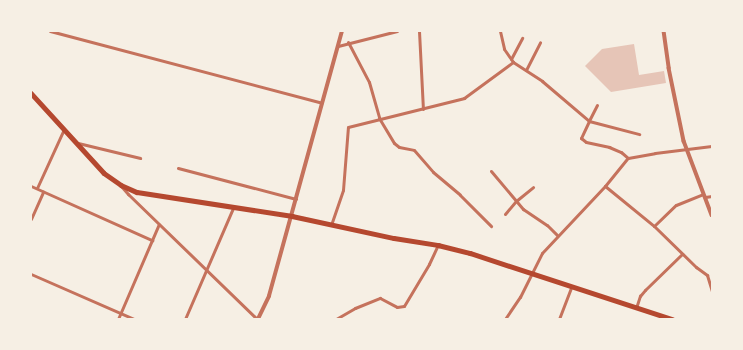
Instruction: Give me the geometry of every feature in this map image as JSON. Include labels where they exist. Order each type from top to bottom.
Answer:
[{"type":"main road","points":[[31,93],[104,173],[121,185],[146,195],[292,216],[331,225],[438,245],[470,253],[530,274],[672,319]]},
{"type":"street","points":[[50,31],[322,103]]},
{"type":"street","points":[[121,185],[206,270],[258,319],[269,296],[342,31]]},
{"type":"street","points":[[338,46],[348,42],[397,31]]},
{"type":"street","points":[[419,31],[424,108]]},
{"type":"street","points":[[500,31],[504,49],[513,62],[542,81],[589,120],[639,134]]},
{"type":"street","points":[[664,31],[684,141],[712,215]]},
{"type":"street","points":[[511,59],[522,38]]},
{"type":"street","points":[[348,42],[369,82],[379,118],[394,143],[398,146],[414,150],[433,172],[460,195],[491,226]]},
{"type":"street","points":[[526,70],[540,42]]},
{"type":"street","points":[[331,225],[343,190],[348,127],[379,118],[464,98],[513,62]]},
{"type":"street","points":[[597,105],[581,138],[586,142],[621,152],[628,158]]},
{"type":"street","points":[[37,188],[64,129]]},
{"type":"street","points":[[76,142],[140,158]]},
{"type":"street","points":[[511,319],[506,318],[520,297],[530,274],[542,253],[557,235],[605,186],[628,158],[655,152],[712,146]]},
{"type":"street","points":[[178,168],[296,199]]},
{"type":"street","points":[[491,171],[523,209],[547,225],[557,235]]},
{"type":"street","points":[[31,186],[152,240]]},
{"type":"street","points":[[605,186],[654,226],[682,254],[708,276],[712,292]]},
{"type":"street","points":[[505,214],[516,201],[533,187]]},
{"type":"street","points":[[31,218],[43,192]]},
{"type":"street","points":[[654,226],[676,205],[704,195],[712,196]]},
{"type":"street","points":[[185,319],[233,208]]},
{"type":"street","points":[[118,319],[159,224]]},
{"type":"street","points":[[336,319],[354,308],[380,298],[397,307],[404,306],[429,264],[438,245]]},
{"type":"street","points":[[636,308],[640,296],[645,290],[682,254]]},
{"type":"street","points":[[31,274],[134,319]]},
{"type":"street","points":[[559,319],[571,287]]},
{"type":"building","points":[[634,44],[639,75],[664,71],[666,83],[611,92],[585,66],[602,49]]}]
